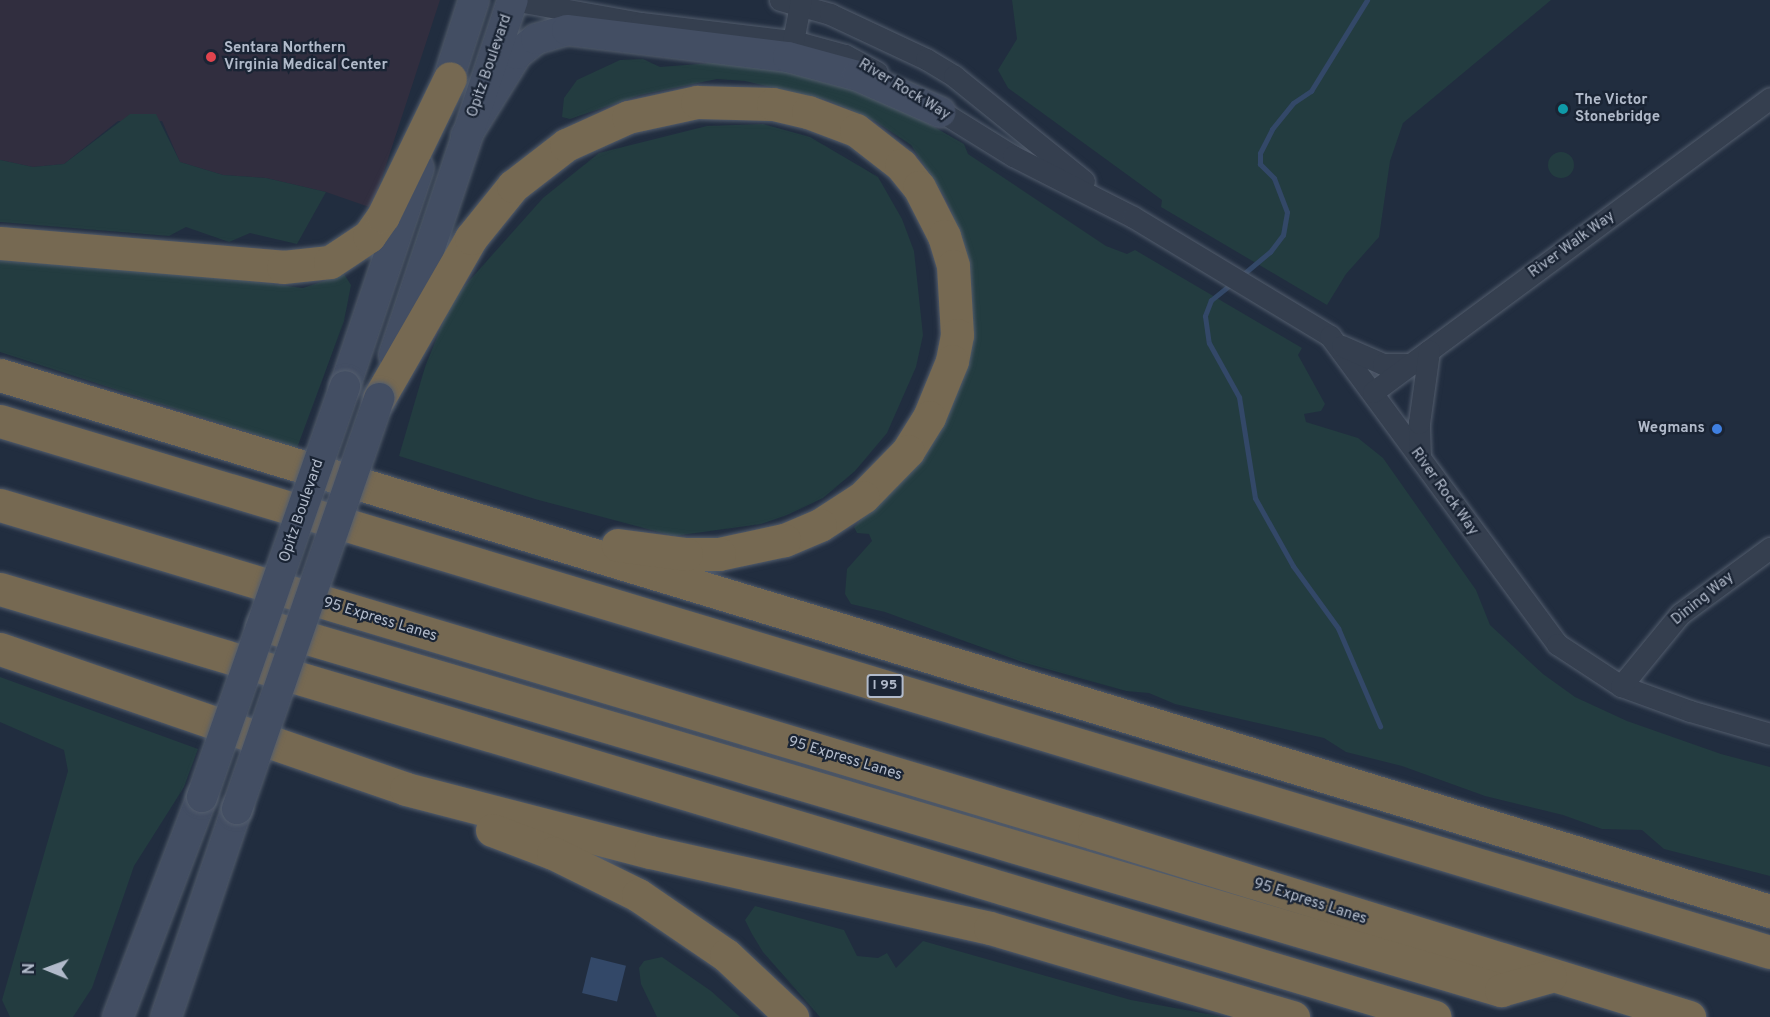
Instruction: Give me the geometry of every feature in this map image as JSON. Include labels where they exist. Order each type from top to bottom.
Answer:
[{"type":"highway","points":[[0,243],[283,267],[330,262],[369,236],[383,216],[450,78]]},
{"type":"highway","points":[[379,398],[471,238],[513,186],[566,145],[628,117],[697,102],[764,104],[808,112],[856,130],[880,146],[919,187],[944,236],[953,266],[958,303],[952,361],[941,393],[917,436],[887,476],[863,498],[820,525],[784,540],[719,554],[686,554],[616,544],[475,519]]},
{"type":"highway","points":[[0,375],[1625,865],[1770,911]]},
{"type":"highway","name":"I 95","points":[[0,421],[1770,952]]},
{"type":"highway","name":"95 Express Lanes","points":[[0,505],[1094,833],[1550,976],[1689,1017]]},
{"type":"highway","points":[[0,589],[1435,1017]]},
{"type":"highway","points":[[263,625],[1501,990],[1550,976]]},
{"type":"highway","points":[[0,649],[357,773],[553,853],[638,895],[726,955],[792,1017]]},
{"type":"highway","points":[[357,773],[650,852],[990,928],[1293,1017]]},
{"type":"highway","points":[[1625,865],[1770,899]]},
{"type":"main road","name":"Opitz Boulevard","points":[[118,1017],[202,797],[263,625],[450,78],[474,0]]},
{"type":"main road","name":"Opitz Boulevard","points":[[166,1017],[513,0]]},
{"type":"main road","points":[[466,136],[517,54],[536,39],[567,30],[809,62],[858,76],[940,112]]},
{"type":"main road","points":[[98,1017],[163,900]]},
{"type":"street","name":"River Rock Way","points":[[513,0],[641,22],[793,41],[845,56],[910,90],[940,112],[1013,156],[1133,217],[1334,340],[1557,644],[1621,686],[1690,711],[1770,734]]},
{"type":"street","name":"River Rock Way","points":[[780,0],[804,2],[894,42],[954,76],[1133,217]]},
{"type":"street","points":[[793,41],[804,2]]},
{"type":"street","name":"River Walk Way","points":[[1373,392],[1770,98]]},
{"type":"street","points":[[1334,340],[1383,364],[1412,364]]},
{"type":"street","points":[[1420,458],[1419,423],[1430,351]]},
{"type":"street","name":"Dining Way","points":[[1621,686],[1680,614],[1770,548]]},
{"type":"shaded area","name":"Sentara Northern Virginia Medical Center","points":[[0,0],[440,0],[372,208],[326,192],[266,178],[223,175],[180,162],[162,121],[118,121],[64,164],[33,167],[0,160]]},
{"type":"green space","points":[[1012,0],[1551,0],[1403,123],[1390,161],[1379,237],[1346,274],[1327,305],[1161,207],[1162,200],[1008,88],[998,70],[1017,39]]},
{"type":"green space","points":[[643,59],[660,67],[725,62],[823,75],[873,92],[964,144],[968,154],[1106,246],[1127,254],[1135,250],[1302,348],[1298,355],[1325,404],[1321,411],[1304,414],[1306,422],[1358,438],[1383,458],[1476,590],[1490,625],[1543,674],[1575,697],[1627,721],[1721,754],[1770,767],[1770,876],[1664,849],[1642,830],[1602,829],[1563,815],[1485,796],[1402,766],[1346,752],[1324,738],[1175,704],[1149,693],[1126,691],[1022,662],[885,612],[851,604],[845,594],[847,569],[872,541],[869,534],[857,533],[854,527],[930,448],[963,381],[970,347],[971,272],[966,249],[947,200],[911,145],[875,121],[827,100],[745,81],[717,79],[640,95],[570,119],[562,117],[564,98],[577,80],[620,60]]},
{"type":"green space","points":[[130,114],[156,114],[180,162],[223,175],[266,178],[326,192],[297,244],[250,233],[229,242],[186,227],[169,236],[0,222],[0,160],[33,167],[64,164]]},
{"type":"green space","points":[[763,124],[810,137],[878,177],[902,219],[914,251],[923,335],[916,367],[887,433],[855,471],[823,498],[787,515],[761,524],[674,536],[535,499],[399,456],[425,367],[452,300],[543,198],[599,153],[707,126]]},
{"type":"green space","points":[[1561,152],[1570,156],[1574,165],[1570,174],[1561,178],[1552,174],[1548,165],[1552,156]]},
{"type":"green space","points":[[0,257],[144,268],[303,288],[344,274],[351,285],[344,321],[297,448],[0,352]]},
{"type":"green space","points":[[0,677],[198,749],[184,787],[134,866],[92,988],[73,1017],[10,1017],[2,1000],[68,771],[64,750],[0,722]]},
{"type":"green space","points":[[755,906],[844,930],[857,956],[878,958],[887,953],[896,968],[923,941],[1131,1000],[1224,1017],[820,1017],[763,952],[752,934],[745,920]]},
{"type":"green space","points":[[662,957],[711,991],[740,1017],[657,1017],[641,984],[639,968],[644,961]]},
{"type":"water","points":[[591,957],[626,966],[617,1002],[582,993]]},
{"type":"waterway","points":[[1241,276],[1270,252],[1283,235],[1287,212],[1274,178],[1260,164],[1260,153],[1272,129],[1293,103],[1311,91],[1367,0]]},
{"type":"waterway","points":[[1231,284],[1211,300],[1205,316],[1209,343],[1239,397],[1255,498],[1293,566],[1338,628],[1380,726]]},
{"type":"place","name":"Sentara Northern Virginia Medical Center","points":[[211,57]]},
{"type":"place","name":"The Victor Stonebridge","points":[[1563,109]]},
{"type":"place","name":"Wegmans","points":[[1717,429]]}]
